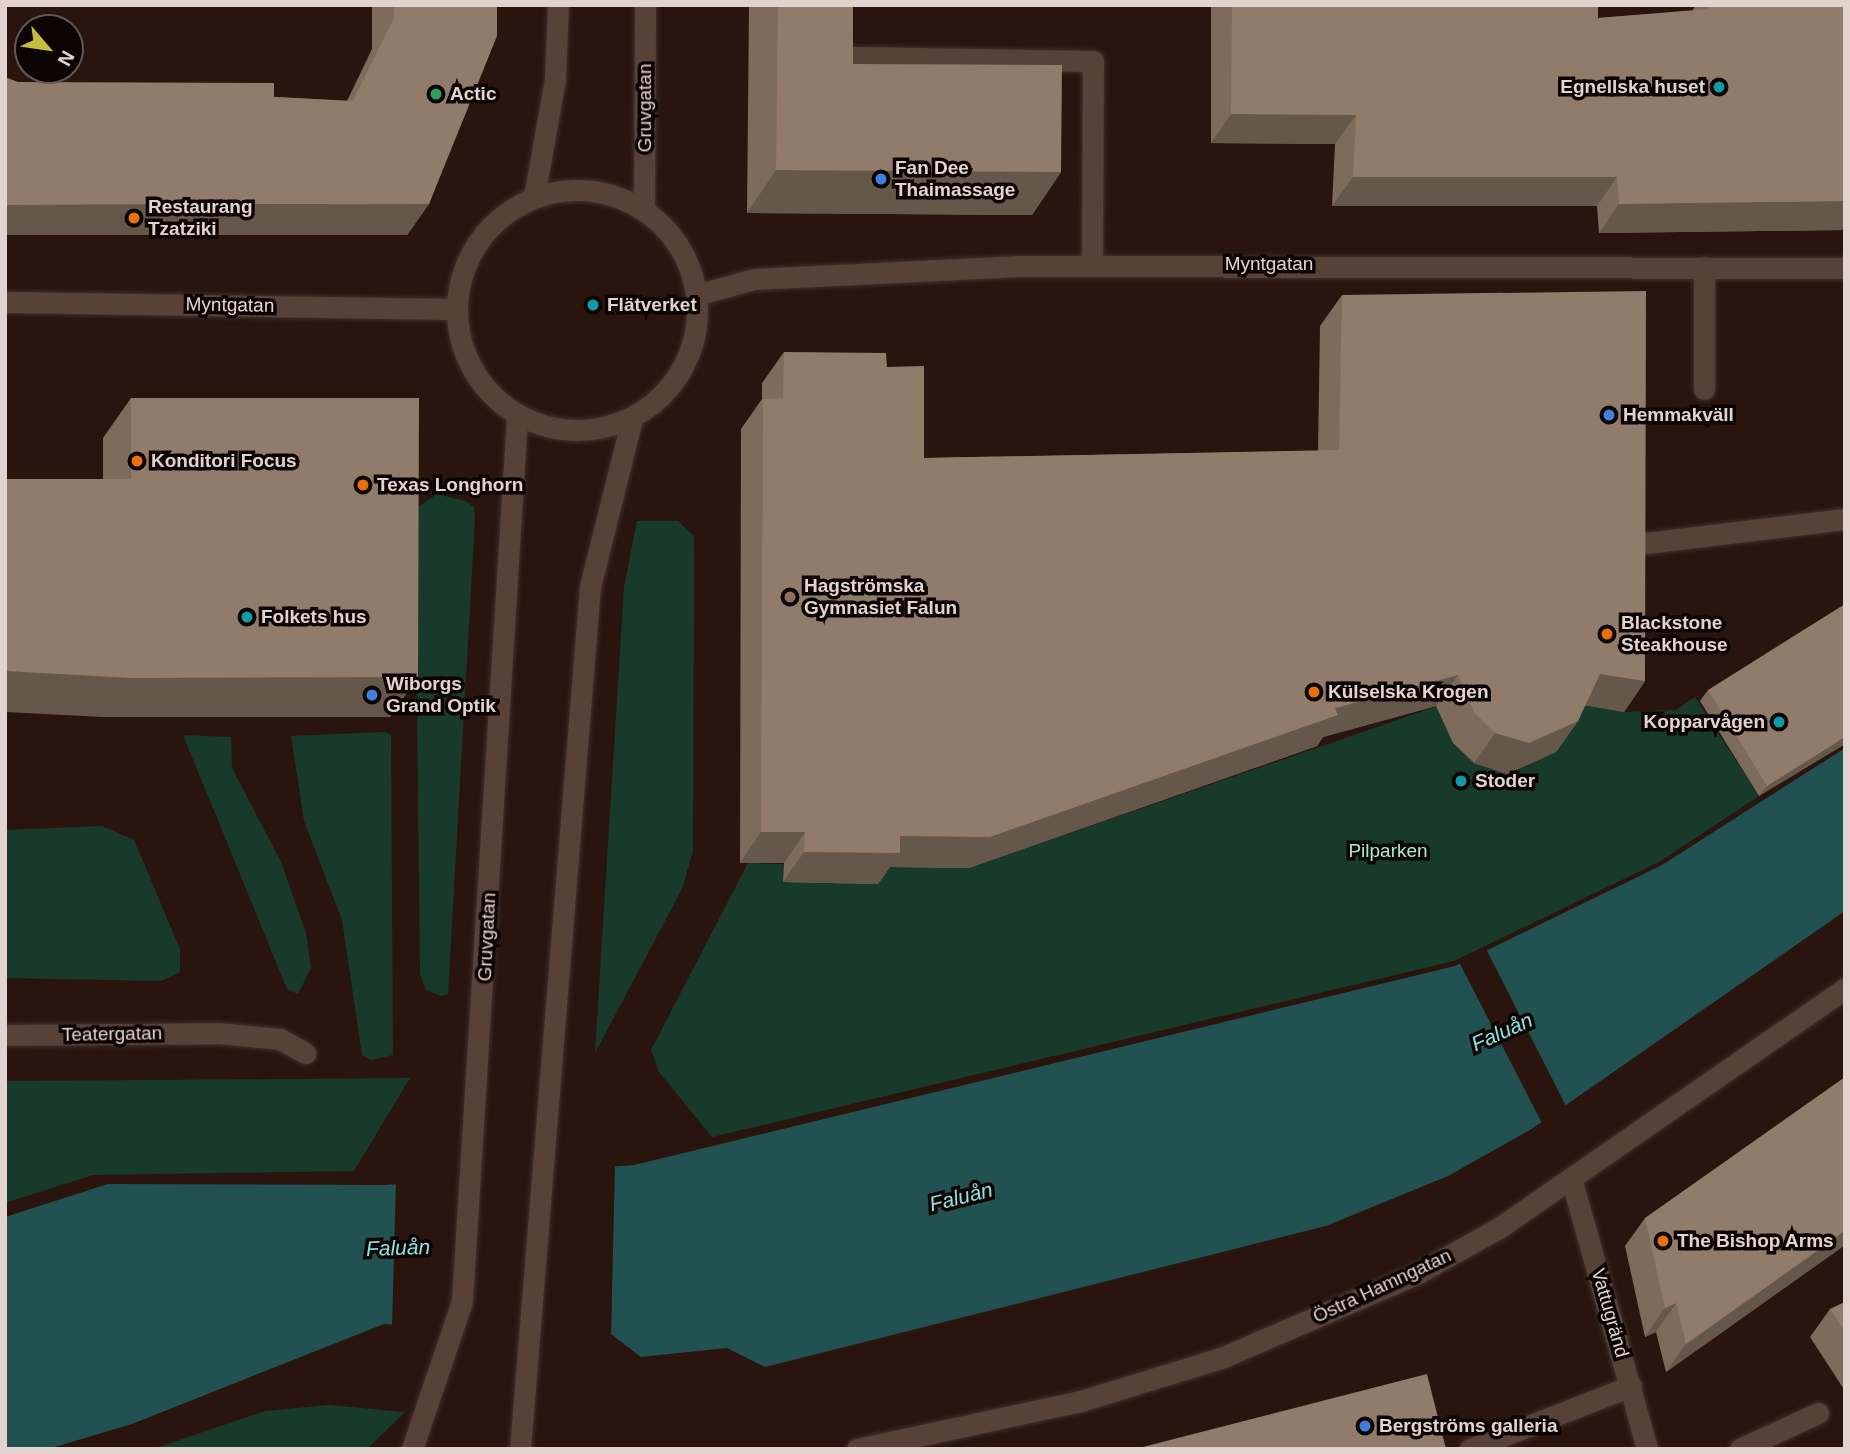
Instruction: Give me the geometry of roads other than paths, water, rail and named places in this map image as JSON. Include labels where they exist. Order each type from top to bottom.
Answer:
[{"type":"main road","points":[[534,197],[555,79],[558,5]]},
{"type":"main road","name":"Gruvgatan","points":[[644,210],[645,5]]},
{"type":"main road","points":[[853,57],[1093,61],[1091,265]]},
{"type":"main road","points":[[591,190],[644,210],[680,247],[696,295],[693,344],[670,387],[632,418],[594,430],[554,429],[517,416],[484,388],[463,351],[455,309],[466,261],[493,222],[534,197],[591,190]]},
{"type":"main road","name":"Myntgatan","points":[[696,295],[754,279],[1091,265],[1845,268]]},
{"type":"main road","points":[[1704,267],[1704,389]]},
{"type":"main road","name":"Myntgatan","points":[[5,302],[455,309]]},
{"type":"main road","name":"Gruvgatan","points":[[412,1449],[455,1335],[477,1121],[517,416]]},
{"type":"main road","points":[[520,1449],[590,587],[632,418]]},
{"type":"main road","points":[[1646,543],[1845,519]]},
{"type":"main road","name":"Östra Hamngatan","points":[[857,1449],[1081,1401],[1221,1358],[1418,1273],[1571,1178],[1845,988]]},
{"type":"main road","name":"Teatergatan","points":[[5,1035],[219,1033],[280,1039],[305,1053]]},
{"type":"main road","name":"Vattugränd","points":[[1571,1178],[1647,1449]]},
{"type":"main road","points":[[1470,1449],[1630,1386]]},
{"type":"main road","points":[[1740,1449],[1818,1413]]},
{"type":"water","name":"Faluån","points":[[1845,748],[1845,911],[1530,1130],[1448,1176],[1326,1226],[765,1367],[727,1348],[641,1357],[611,1334],[384,1324],[132,1424],[48,1449],[5,1449],[5,1217],[108,1184],[386,1185],[634,1165],[1455,966],[1662,865]]},
{"type":"place","name":"Egnellska huset","points":[[1719,87]]},
{"type":"place","name":"Actic","points":[[436,94]]},
{"type":"place","name":"Fan Dee Thaimassage","points":[[881,179]]},
{"type":"place","name":"Restaurang Tzatziki","points":[[134,218]]},
{"type":"place","name":"Flätverket","points":[[593,305]]},
{"type":"place","name":"Hemmakväll","points":[[1609,415]]},
{"type":"place","name":"Konditori Focus","points":[[137,461]]},
{"type":"place","name":"Texas Longhorn","points":[[363,485]]},
{"type":"place","name":"Hagströmska Gymnasiet Falun","points":[[790,597]]},
{"type":"place","name":"Folkets hus","points":[[247,617]]},
{"type":"place","name":"Blackstone Steakhouse","points":[[1607,634]]},
{"type":"place","name":"Külselska Krogen","points":[[1314,692]]},
{"type":"place","name":"Wiborgs Grand Optik","points":[[372,695]]},
{"type":"place","name":"Kopparvågen","points":[[1779,722]]},
{"type":"place","name":"Stoder","points":[[1461,781]]},
{"type":"place","name":"The Bishop Arms","points":[[1663,1241]]},
{"type":"place","name":"Bergströms galleria","points":[[1365,1426]]},
{"type":"park label","name":"Pilparken","points":[[1388,851]]}]
